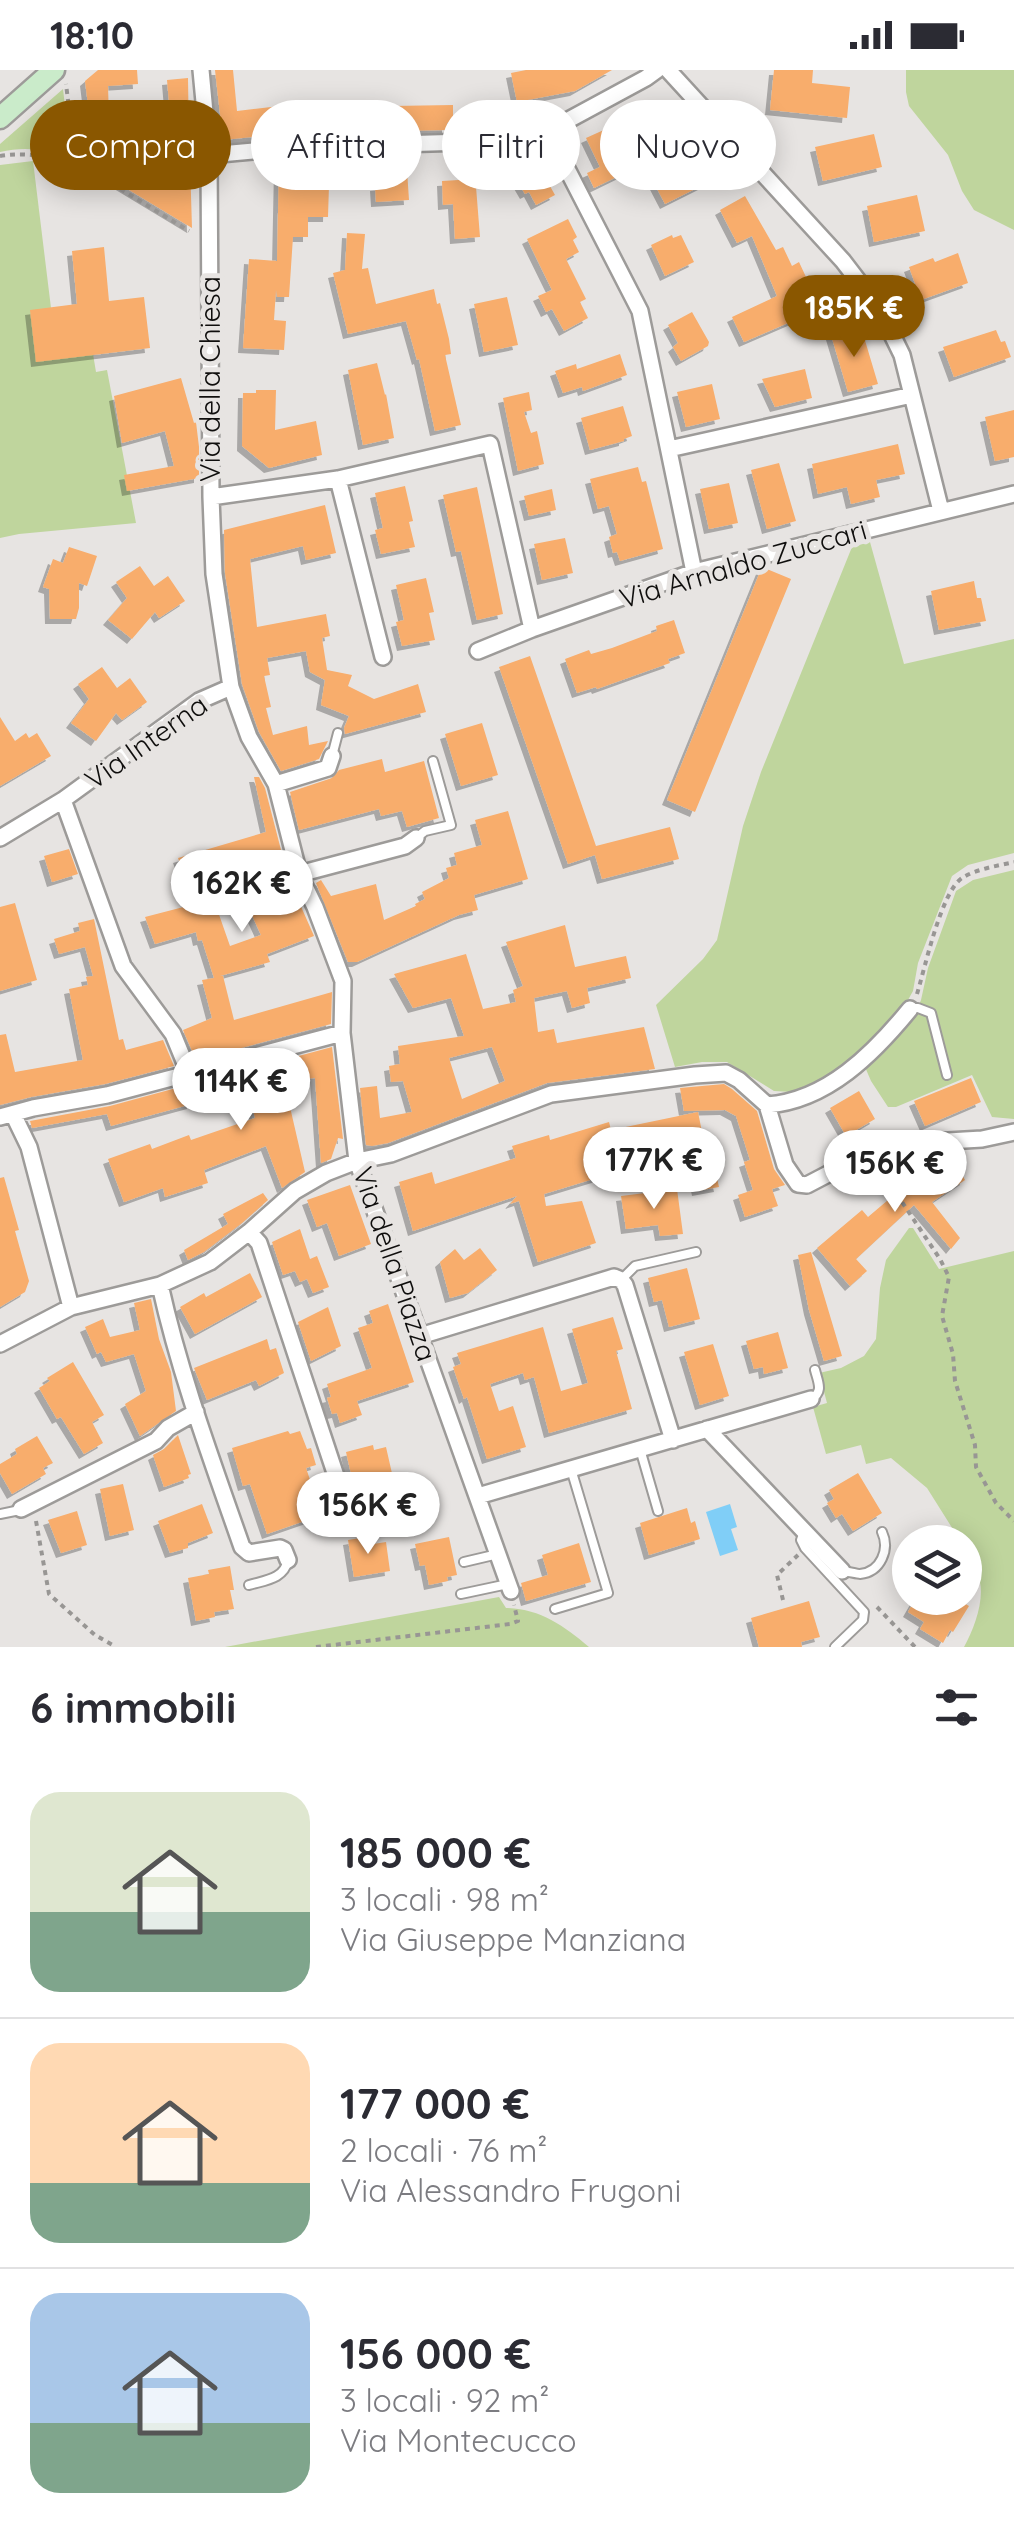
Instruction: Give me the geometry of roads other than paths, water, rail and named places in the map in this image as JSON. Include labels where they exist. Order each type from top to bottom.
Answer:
[{"type":"street","points":[[0,101],[36,70]]},
{"type":"street","name":"Via della Chiesa","points":[[201,70],[204,100]]},
{"type":"street","points":[[580,113],[657,70]]},
{"type":"street","points":[[668,70],[843,261],[879,308],[902,355],[941,510]]},
{"type":"street","points":[[0,118],[60,75]]},
{"type":"street","points":[[231,153],[296,146],[442,142]]},
{"type":"street","name":"Via della Chiesa","points":[[209,190],[214,574],[231,687]]},
{"type":"street","points":[[578,190],[640,311],[694,572]]},
{"type":"street","points":[[669,450],[912,396]]},
{"type":"street","points":[[211,497],[338,479],[490,444],[532,629]]},
{"type":"street","points":[[338,479],[383,657]]},
{"type":"street","name":"Via Arnaldo Zuccari","points":[[478,651],[694,572],[1014,494]]},
{"type":"street","name":"Via della Piazza","points":[[231,687],[249,737],[276,784],[299,874],[316,908],[342,981],[342,1032],[357,1161],[509,1587]]},
{"type":"street","name":"Via Interna","points":[[0,838],[63,800],[199,701],[231,687]]},
{"type":"street","points":[[276,784],[328,768],[332,756]]},
{"type":"street","name":"Via Interna","points":[[63,800],[123,966],[173,1034],[189,1073]]},
{"type":"street","points":[[299,874],[405,846],[416,838]]},
{"type":"street","points":[[767,1105],[786,1104],[820,1091],[886,1038],[910,1008]]},
{"type":"street","points":[[71,1306],[29,1147],[7,1116],[107,1095],[342,1032]]},
{"type":"street","points":[[0,1344],[71,1306],[160,1285],[210,1262],[294,1190],[326,1173],[391,1154],[551,1094],[726,1074],[739,1080],[767,1105],[784,1165],[798,1184],[808,1186],[872,1151],[1014,1132]]},
{"type":"street","points":[[249,1232],[259,1243],[345,1503]]},
{"type":"street","points":[[420,1336],[614,1277],[622,1280],[673,1440]]},
{"type":"street","points":[[160,1285],[196,1412],[242,1547],[248,1554],[280,1548],[288,1560]]},
{"type":"street","points":[[478,1496],[811,1399]]},
{"type":"street","points":[[27,1509],[156,1441],[168,1428],[196,1412]]},
{"type":"street","points":[[707,1429],[804,1540],[842,1571]]},
{"type":"lane","points":[[332,756],[338,733]]},
{"type":"lane","points":[[416,838],[451,825],[433,762]]},
{"type":"lane","points":[[910,1008],[931,1013],[947,1076]]},
{"type":"lane","points":[[622,1280],[635,1266],[696,1252]]},
{"type":"lane","points":[[811,1399],[820,1392],[814,1370]]},
{"type":"lane","points":[[640,1449],[658,1511]]},
{"type":"lane","points":[[554,1608],[608,1593],[572,1469]]},
{"type":"lane","points":[[0,1514],[27,1509]]},
{"type":"lane","points":[[842,1571],[859,1574],[879,1562],[887,1547],[882,1532]]},
{"type":"lane","points":[[804,1540],[864,1612],[863,1620],[835,1647]]},
{"type":"lane","points":[[464,1562],[498,1554]]},
{"type":"lane","points":[[249,1585],[279,1576],[288,1560]]},
{"type":"lane","points":[[461,1594],[509,1587]]},
{"type":"water","points":[[730,1504],[737,1527],[731,1529],[738,1550],[720,1556],[706,1512]]}]
